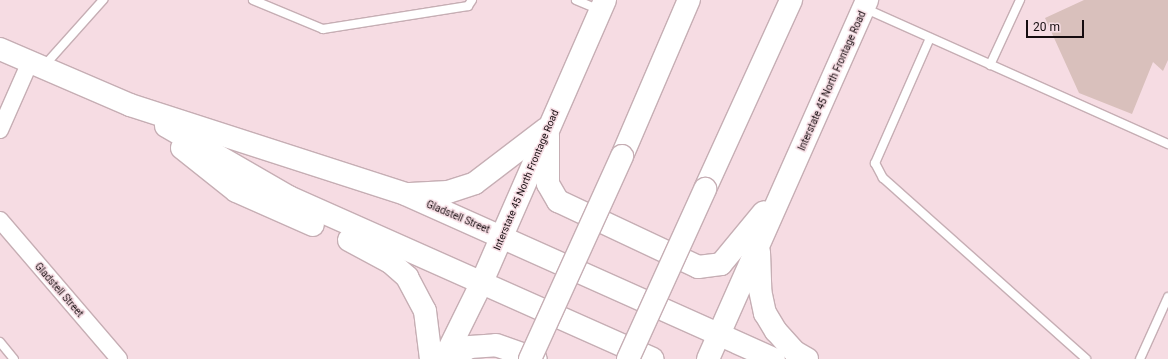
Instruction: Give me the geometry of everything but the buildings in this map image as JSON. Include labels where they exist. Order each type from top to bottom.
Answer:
[{"type":"main road","points":[[530,359],[622,156],[689,0]]},
{"type":"main road","points":[[628,359],[791,0]]},
{"type":"main road","name":"Interstate 45 North Frontage Road","points":[[708,359],[790,177],[865,4]]},
{"type":"main road","name":"Interstate 45 North Frontage Road","points":[[444,359],[481,284],[548,127],[603,5]]},
{"type":"main road","name":"Gladstell Street","points":[[0,48],[130,105],[404,194],[774,359]]},
{"type":"main road","name":"Gladstell Street","points":[[130,105],[289,197],[481,284],[653,359]]},
{"type":"main road","points":[[130,105],[236,191],[364,247],[390,262],[407,277],[425,311],[431,359]]},
{"type":"main road","points":[[548,127],[548,184],[558,201],[698,267],[722,264],[741,244],[790,177]]},
{"type":"main road","points":[[404,194],[448,192],[476,184],[548,127]]},
{"type":"main road","points":[[759,246],[760,290],[765,313],[776,331],[795,352],[807,359]]},
{"type":"main road","points":[[450,359],[470,347],[496,345],[536,359]]},
{"type":"street","points":[[0,130],[36,64]]},
{"type":"street","name":"Gladstell Street","points":[[0,220],[119,359]]},
{"type":"lane","points":[[36,64],[103,0]]},
{"type":"lane","points":[[253,0],[323,29],[468,6],[472,0]]},
{"type":"lane","points":[[576,0],[603,5]]},
{"type":"lane","points":[[990,65],[1020,0]]},
{"type":"lane","points":[[865,4],[930,38],[1168,144]]},
{"type":"lane","points":[[930,38],[875,163],[883,178],[1086,359]]},
{"type":"lane","points":[[1140,359],[1168,297]]},
{"type":"lane","points":[[0,342],[14,359]]}]
